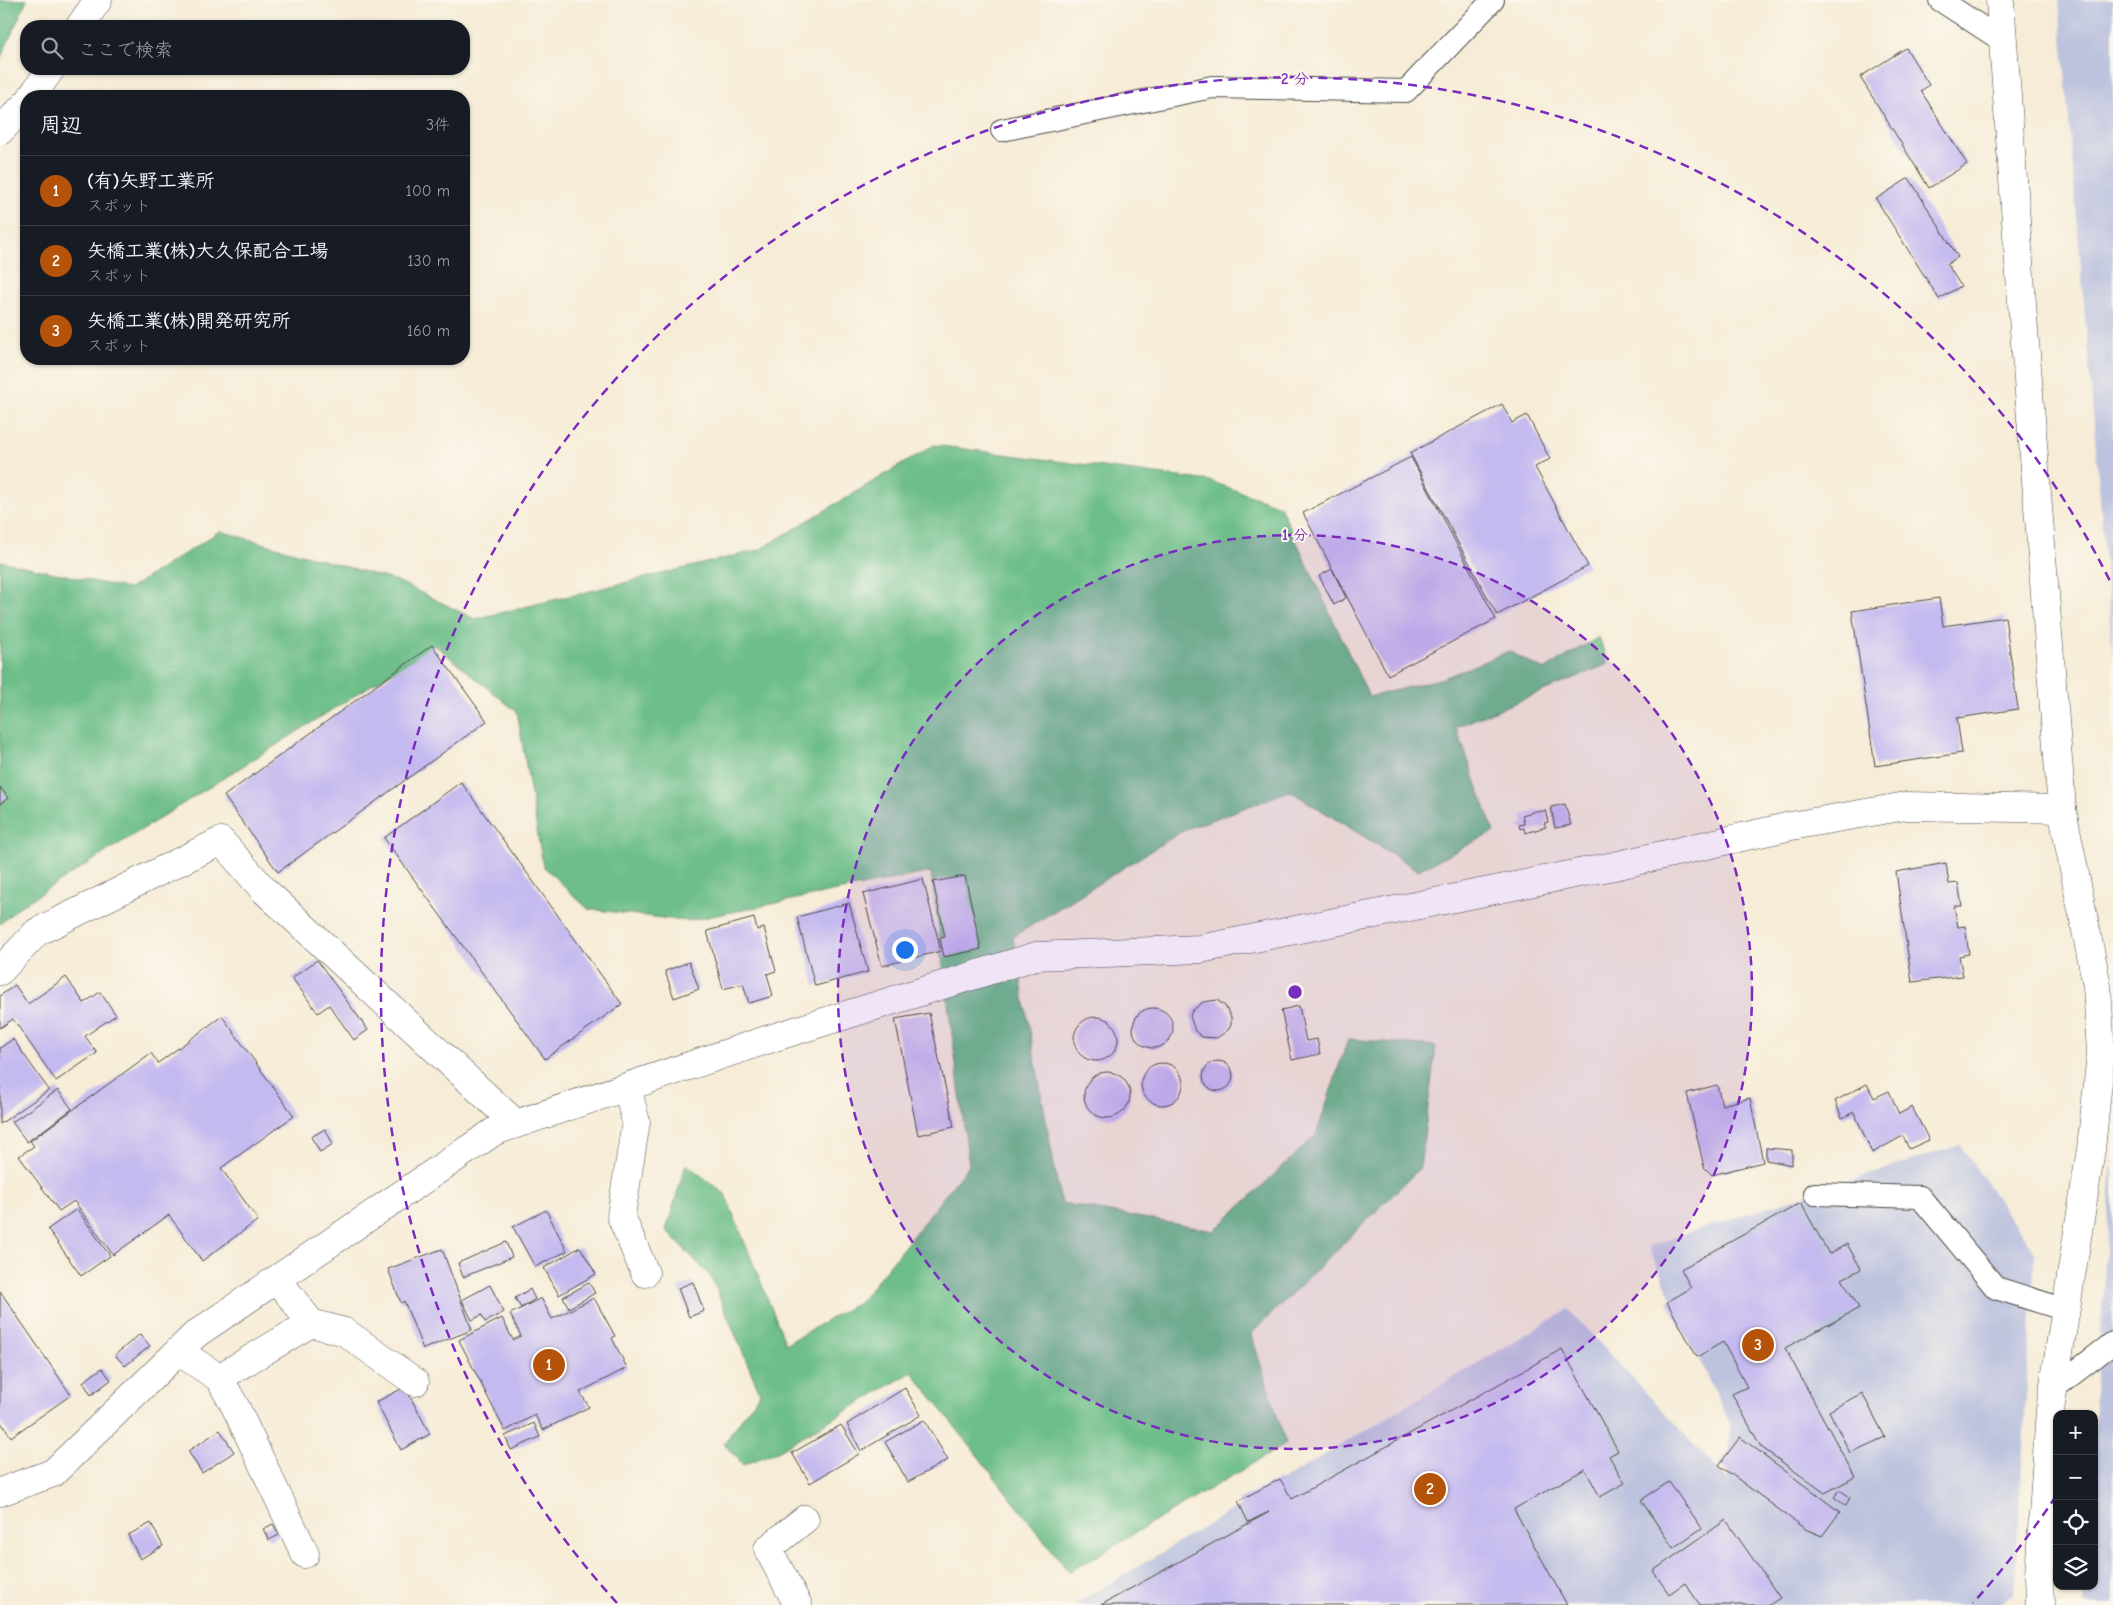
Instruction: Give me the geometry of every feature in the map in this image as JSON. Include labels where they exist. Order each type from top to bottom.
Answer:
[{"type":"street","points":[[84,20],[98,0]]},
{"type":"street","points":[[2000,0],[2062,809],[2098,986],[2101,1053],[2091,1149],[2050,1410],[2039,1575],[2040,1605]]},
{"type":"street","points":[[36,90],[47,75]]},
{"type":"street","points":[[0,131],[20,110]]},
{"type":"street","points":[[0,1492],[53,1473],[196,1334],[495,1131],[769,1039],[1036,956],[1200,949],[1614,866],[1791,826],[1906,806],[2062,809]]},
{"type":"street","points":[[0,971],[38,932],[220,841],[264,890],[516,1124]]},
{"type":"street","points":[[627,1087],[636,1122],[621,1216],[645,1273]]},
{"type":"street","points":[[277,1279],[311,1323],[345,1332],[415,1382]]},
{"type":"street","points":[[219,1378],[311,1323]]},
{"type":"street","points":[[178,1351],[219,1378],[305,1554]]},
{"type":"street","points":[[798,1605],[768,1549],[805,1519]]},
{"type":"lane","points":[[1002,130],[1212,87],[1406,91],[1493,0]]},
{"type":"lane","points":[[1940,0],[2003,41]]},
{"type":"lane","points":[[1815,1194],[1920,1197],[1996,1288],[2066,1310]]},
{"type":"lane","points":[[2053,1390],[2113,1343]]},
{"type":"shaded area","points":[[2059,0],[2113,0],[2113,657]]},
{"type":"shaded area","points":[[1960,1145],[2035,1253],[2014,1593],[1999,1605],[1074,1605],[1568,1309],[1728,1481],[1730,1425],[1648,1246]]},
{"type":"shaded area","points":[[2113,1151],[2113,1605],[2083,1605],[2084,1590],[2098,1590],[2098,1410],[2095,1410]]},
{"type":"green space","points":[[0,0],[27,0],[0,59]]},
{"type":"green space","points":[[934,445],[1210,481],[1280,506],[1369,697],[1444,678],[1509,651],[1544,670],[1599,637],[1608,664],[1456,727],[1494,832],[1418,870],[1290,791],[1184,830],[1013,937],[1061,1203],[1214,1231],[1316,1135],[1348,1039],[1436,1046],[1420,1168],[1251,1334],[1286,1444],[1069,1572],[912,1372],[776,1452],[743,1465],[724,1443],[760,1393],[711,1277],[666,1230],[686,1164],[725,1194],[786,1344],[861,1301],[969,1165],[931,872],[687,921],[588,909],[543,866],[517,712],[435,645],[19,907],[0,924],[0,561],[129,589],[220,531],[397,581],[475,619],[759,550]]},
{"type":"building","points":[[1906,48],[1929,85],[1921,91],[1967,164],[1929,188],[1860,77]]},
{"type":"building","points":[[1909,178],[1958,257],[1947,264],[1961,286],[1939,299],[1876,199]]},
{"type":"building","points":[[1502,404],[1512,423],[1527,415],[1550,459],[1535,467],[1588,566],[1497,615],[1410,453]]},
{"type":"building","points":[[1411,457],[1496,619],[1388,675],[1303,513]]},
{"type":"building","points":[[1332,569],[1346,598],[1334,605],[1319,576]]},
{"type":"building","points":[[1939,598],[1943,626],[2005,617],[2018,709],[1957,718],[1962,753],[1875,766],[1852,611]]},
{"type":"building","points":[[432,645],[487,721],[278,872],[224,796]]},
{"type":"building","points":[[461,782],[622,1004],[545,1059],[384,838]]},
{"type":"building","points":[[0,787],[8,798],[0,804]]},
{"type":"building","points":[[1565,804],[1571,825],[1555,828],[1551,807]]},
{"type":"building","points":[[1540,810],[1541,812],[1545,810],[1548,822],[1544,823],[1546,827],[1525,833],[1524,828],[1520,829],[1519,825],[1524,824],[1522,815]]},
{"type":"building","points":[[1946,863],[1949,884],[1958,883],[1962,906],[1954,906],[1958,927],[1965,926],[1969,954],[1959,956],[1963,976],[1912,982],[1896,872]]},
{"type":"building","points":[[965,876],[981,949],[944,957],[940,938],[945,937],[933,882]]},
{"type":"building","points":[[923,879],[941,951],[882,966],[863,894]]},
{"type":"building","points":[[849,903],[868,972],[815,986],[797,917]]},
{"type":"building","points":[[754,918],[757,930],[764,928],[776,971],[767,974],[773,996],[749,1003],[743,984],[723,989],[707,931]]},
{"type":"building","points":[[317,960],[368,1030],[354,1040],[329,1005],[318,1013],[292,978]]},
{"type":"building","points":[[689,962],[699,989],[674,998],[665,971]]},
{"type":"building","points":[[66,977],[84,1003],[100,992],[116,1015],[85,1036],[97,1053],[56,1081],[13,1019],[0,1028],[0,996],[15,985],[28,1004]]},
{"type":"building","points":[[1217,1000],[1225,1006],[1231,1017],[1231,1025],[1228,1030],[1217,1038],[1202,1037],[1195,1031],[1190,1016],[1192,1011],[1203,1002]]},
{"type":"building","points":[[1299,1006],[1306,1041],[1317,1039],[1320,1054],[1292,1060],[1281,1010]]},
{"type":"building","points":[[1157,1008],[1164,1011],[1170,1017],[1173,1028],[1172,1036],[1164,1045],[1157,1048],[1149,1048],[1142,1045],[1134,1036],[1133,1024],[1136,1017],[1145,1009]]},
{"type":"building","points":[[929,1013],[954,1127],[918,1135],[895,1019]]},
{"type":"building","points":[[222,1016],[294,1116],[221,1168],[258,1220],[202,1261],[169,1215],[113,1255],[74,1201],[59,1211],[19,1156],[34,1146],[30,1141],[151,1053],[158,1063]]},
{"type":"building","points":[[1096,1017],[1108,1021],[1114,1027],[1118,1039],[1114,1051],[1108,1057],[1096,1061],[1084,1057],[1078,1051],[1074,1039],[1078,1027],[1084,1021]]},
{"type":"building","points":[[13,1039],[49,1090],[0,1124],[0,1048]]},
{"type":"building","points":[[1218,1061],[1229,1065],[1233,1076],[1229,1087],[1218,1091],[1207,1087],[1203,1076],[1207,1065]]},
{"type":"building","points":[[1166,1063],[1174,1066],[1180,1072],[1183,1084],[1180,1096],[1174,1102],[1158,1105],[1150,1102],[1144,1096],[1141,1080],[1144,1072],[1150,1066]]},
{"type":"building","points":[[1102,1072],[1112,1072],[1126,1082],[1130,1095],[1126,1108],[1120,1114],[1112,1118],[1102,1118],[1088,1108],[1084,1100],[1084,1090],[1094,1076]]},
{"type":"building","points":[[1867,1084],[1874,1098],[1889,1091],[1899,1114],[1912,1107],[1929,1140],[1909,1149],[1903,1136],[1872,1153],[1854,1112],[1842,1118],[1835,1101]]},
{"type":"building","points":[[1717,1085],[1722,1105],[1750,1098],[1763,1162],[1712,1175],[1704,1167],[1687,1093]]},
{"type":"building","points":[[58,1090],[72,1109],[27,1142],[12,1122]]},
{"type":"building","points":[[325,1129],[333,1144],[320,1152],[311,1137]]},
{"type":"building","points":[[1766,1148],[1792,1150],[1792,1165],[1766,1160]]},
{"type":"building","points":[[1801,1203],[1829,1254],[1847,1244],[1861,1269],[1842,1279],[1859,1308],[1785,1348],[1855,1477],[1825,1493],[1761,1447],[1732,1394],[1747,1387],[1723,1342],[1697,1357],[1667,1302],[1691,1288],[1681,1269]]},
{"type":"building","points":[[77,1209],[110,1256],[81,1276],[48,1229]]},
{"type":"building","points":[[546,1210],[567,1251],[535,1267],[513,1227]]},
{"type":"building","points":[[506,1242],[512,1257],[463,1277],[458,1263]]},
{"type":"building","points":[[580,1247],[596,1274],[559,1295],[544,1268]]},
{"type":"building","points":[[442,1249],[472,1330],[423,1349],[404,1301],[401,1303],[388,1269]]},
{"type":"building","points":[[693,1282],[704,1311],[689,1317],[678,1288]]},
{"type":"building","points":[[589,1283],[595,1293],[569,1308],[563,1297]]},
{"type":"building","points":[[490,1285],[504,1312],[485,1322],[482,1315],[472,1320],[462,1300]]},
{"type":"building","points":[[530,1289],[535,1299],[521,1308],[515,1298]]},
{"type":"building","points":[[0,1291],[71,1395],[11,1437],[0,1421]]},
{"type":"building","points":[[541,1298],[552,1319],[594,1298],[615,1336],[612,1338],[627,1368],[580,1392],[589,1407],[543,1430],[535,1415],[505,1431],[459,1340],[502,1318],[513,1340],[521,1336],[510,1314]]},
{"type":"building","points":[[140,1334],[150,1346],[125,1366],[115,1355]]},
{"type":"building","points":[[1562,1349],[1618,1451],[1609,1456],[1625,1483],[1600,1497],[1585,1469],[1514,1509],[1567,1605],[1101,1605],[1269,1512],[1248,1522],[1238,1501],[1280,1479],[1292,1499]]},
{"type":"building","points":[[102,1368],[111,1380],[91,1395],[83,1382]]},
{"type":"building","points":[[405,1387],[430,1434],[401,1450],[376,1402]]},
{"type":"building","points":[[905,1388],[921,1415],[861,1451],[847,1424]]},
{"type":"building","points":[[1862,1393],[1885,1437],[1850,1453],[1829,1411]]},
{"type":"building","points":[[924,1420],[948,1460],[908,1482],[885,1442]]},
{"type":"building","points":[[534,1423],[540,1437],[511,1450],[505,1436]]},
{"type":"building","points":[[841,1425],[859,1454],[810,1483],[792,1453]]},
{"type":"building","points":[[220,1430],[234,1452],[202,1473],[188,1451]]},
{"type":"building","points":[[1740,1437],[1840,1512],[1822,1536],[1805,1529],[1719,1465]]},
{"type":"building","points":[[1669,1482],[1702,1528],[1673,1548],[1641,1500]]},
{"type":"building","points":[[1840,1490],[1850,1497],[1846,1506],[1834,1497]]},
{"type":"building","points":[[1726,1520],[1780,1598],[1769,1605],[1700,1605],[1685,1583],[1669,1594],[1653,1571]]},
{"type":"building","points":[[151,1523],[163,1546],[140,1559],[128,1535]]},
{"type":"building","points":[[273,1524],[279,1535],[269,1540],[263,1529]]},
{"type":"place","name":"矢橋工業(株)開発研究所","points":[[1758,1345]]},
{"type":"place","name":"(有)矢野工業所","points":[[549,1365]]},
{"type":"place","name":"矢橋工業(株)大久保配合工場","points":[[1430,1489]]}]
